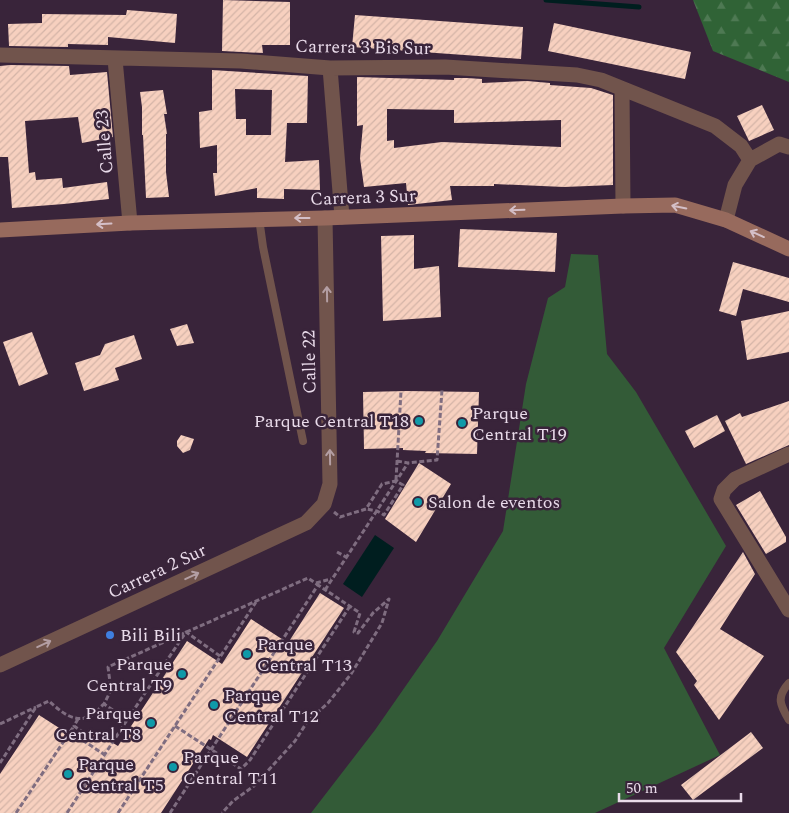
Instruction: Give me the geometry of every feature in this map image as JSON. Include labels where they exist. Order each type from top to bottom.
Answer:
[{"type":"street","name":"Carrera 3 Bis Sur","points":[[0,55],[242,61],[330,68],[445,67],[578,74],[601,80],[715,126],[741,146],[750,160]]},
{"type":"street","name":"Calle 23","points":[[115,59],[130,222]]},
{"type":"street","points":[[330,68],[342,217]]},
{"type":"street","points":[[622,89],[623,206]]},
{"type":"street","points":[[726,220],[735,185],[750,160],[779,144],[789,147]]},
{"type":"street","name":"Carrera 3 Sur","points":[[0,230],[130,222],[325,218],[675,205],[726,220],[789,249]]},
{"type":"street","name":"Calle 22","points":[[324,504],[330,484],[325,218]]},
{"type":"street","points":[[789,454],[734,479],[724,490],[721,499],[789,610]]},
{"type":"street","name":"Carrera 2 Sur","points":[[0,665],[306,523],[324,504]]},
{"type":"lane","points":[[259,218],[303,441]]},
{"type":"lane","points":[[789,683],[782,691],[780,699],[781,707],[789,720]]},
{"type":"path","points":[[397,461],[408,463],[436,460],[442,390]]},
{"type":"path","points":[[396,481],[401,391]]},
{"type":"path","points":[[325,590],[408,463]]},
{"type":"path","points":[[324,504],[340,517],[366,509],[377,510],[384,515],[403,485],[396,481],[382,484],[366,509]]},
{"type":"path","points":[[336,552],[346,558]]},
{"type":"path","points":[[16,813],[78,720],[92,715],[104,704],[111,690],[108,667],[308,578],[360,613],[354,632],[358,633],[373,613],[389,599],[382,623],[351,674],[328,702],[307,722],[295,740],[260,780],[233,801],[222,813]]},
{"type":"path","points":[[170,813],[317,584],[332,579]]},
{"type":"path","points":[[118,813],[256,600]]},
{"type":"path","points":[[175,726],[241,769],[250,760],[350,606]]},
{"type":"path","points":[[186,632],[220,656]]},
{"type":"path","points":[[67,813],[186,632]]},
{"type":"path","points":[[0,724],[49,701],[61,712],[78,720]]},
{"type":"path","points":[[104,704],[127,720]]},
{"type":"path","points":[[0,763],[36,707]]},
{"type":"path","points":[[74,726],[84,733]]},
{"type":"path","points":[[70,732],[104,755]]},
{"type":"green space","points":[[693,0],[789,0],[789,82],[713,51]]},
{"type":"green space","points":[[571,254],[598,255],[607,354],[636,392],[726,546],[664,648],[720,755],[595,813],[311,813],[375,730],[437,641],[503,531],[526,384],[548,298],[565,287]]},
{"type":"shaded area","points":[[375,535],[394,548],[362,597],[343,584]]},
{"type":"building","points":[[223,0],[290,2],[290,45],[262,45],[263,53],[222,51]]},
{"type":"building","points":[[127,10],[177,14],[175,43],[108,37],[108,45],[68,44],[68,47],[9,46],[8,24],[42,23],[42,14],[126,15]]},
{"type":"building","points":[[355,15],[523,27],[521,59],[352,47]]},
{"type":"building","points":[[554,23],[691,52],[685,79],[548,51]]},
{"type":"building","points":[[0,66],[69,66],[70,75],[107,72],[113,137],[82,143],[78,117],[25,121],[29,173],[35,172],[36,180],[62,178],[63,188],[107,182],[109,199],[12,208],[8,157],[0,157]]},
{"type":"building","points":[[212,70],[308,76],[307,123],[287,123],[285,162],[319,160],[320,190],[284,189],[284,199],[257,198],[257,188],[215,196],[213,173],[217,173],[217,145],[200,148],[199,112],[212,110]],"holes":[[[235,89],[272,90],[271,135],[246,135],[246,119],[236,119]]]},
{"type":"building","points":[[357,77],[454,80],[454,78],[467,78],[482,79],[482,83],[527,81],[591,88],[613,95],[613,185],[564,187],[494,184],[494,186],[450,186],[452,200],[408,205],[406,183],[364,187],[360,158],[363,125],[357,126]],"holes":[[[387,109],[454,110],[454,123],[561,120],[561,147],[442,142],[394,148],[394,140],[387,141]]]},
{"type":"building","points":[[163,90],[167,114],[164,114],[167,134],[166,172],[169,197],[146,198],[140,92]]},
{"type":"building","points":[[762,105],[774,130],[749,141],[737,116]]},
{"type":"building","points":[[460,229],[557,233],[555,272],[458,267]]},
{"type":"building","points":[[414,235],[414,269],[439,266],[441,317],[383,321],[381,236]]},
{"type":"building","points":[[733,262],[789,278],[789,302],[743,289],[736,316],[719,311]]},
{"type":"building","points":[[789,311],[789,352],[747,360],[741,321]]},
{"type":"building","points":[[187,324],[194,343],[177,346],[170,329]]},
{"type":"building","points":[[32,332],[48,374],[19,386],[3,342]]},
{"type":"building","points":[[134,335],[142,359],[115,368],[119,380],[84,391],[75,363],[100,355],[105,344]]},
{"type":"building","points":[[363,392],[479,392],[477,454],[425,453],[426,451],[403,450],[403,448],[364,449]]},
{"type":"building","points":[[789,401],[789,445],[746,464],[725,421],[740,413],[742,417]]},
{"type":"building","points":[[717,415],[725,431],[694,448],[685,431]]},
{"type":"building","points":[[181,435],[194,439],[190,450],[183,453],[177,446],[177,441]]},
{"type":"building","name":"Salon de eventos","points":[[419,463],[451,484],[416,542],[385,519]]},
{"type":"building","points":[[760,491],[786,537],[786,542],[766,554],[736,505]]},
{"type":"building","points":[[743,552],[755,574],[720,629],[764,656],[719,720],[694,685],[697,681],[676,652]]},
{"type":"building","points":[[320,593],[344,608],[247,757],[213,735],[161,813],[0,813],[0,774],[39,715],[81,742],[89,729],[118,746],[187,641],[222,664],[251,619],[288,643]]},
{"type":"building","points":[[751,732],[763,748],[693,800],[681,785]]},
{"type":"waterway","points":[[546,0],[639,7]]},
{"type":"place","name":"Parque Central T18","points":[[419,421]]},
{"type":"place","name":"Parque Central T19","points":[[462,423]]},
{"type":"place","name":"Salon de eventos","points":[[418,502]]},
{"type":"place","name":"Bili Bili","points":[[110,635]]},
{"type":"place","name":"Parque Central T13","points":[[247,654]]},
{"type":"place","name":"Parque Central T9","points":[[182,674]]},
{"type":"place","name":"Parque Central T12","points":[[214,705]]},
{"type":"place","name":"Parque Central T8","points":[[151,723]]},
{"type":"place","name":"Parque Central T11","points":[[173,767]]},
{"type":"place","name":"Parque Central T5","points":[[68,774]]}]
